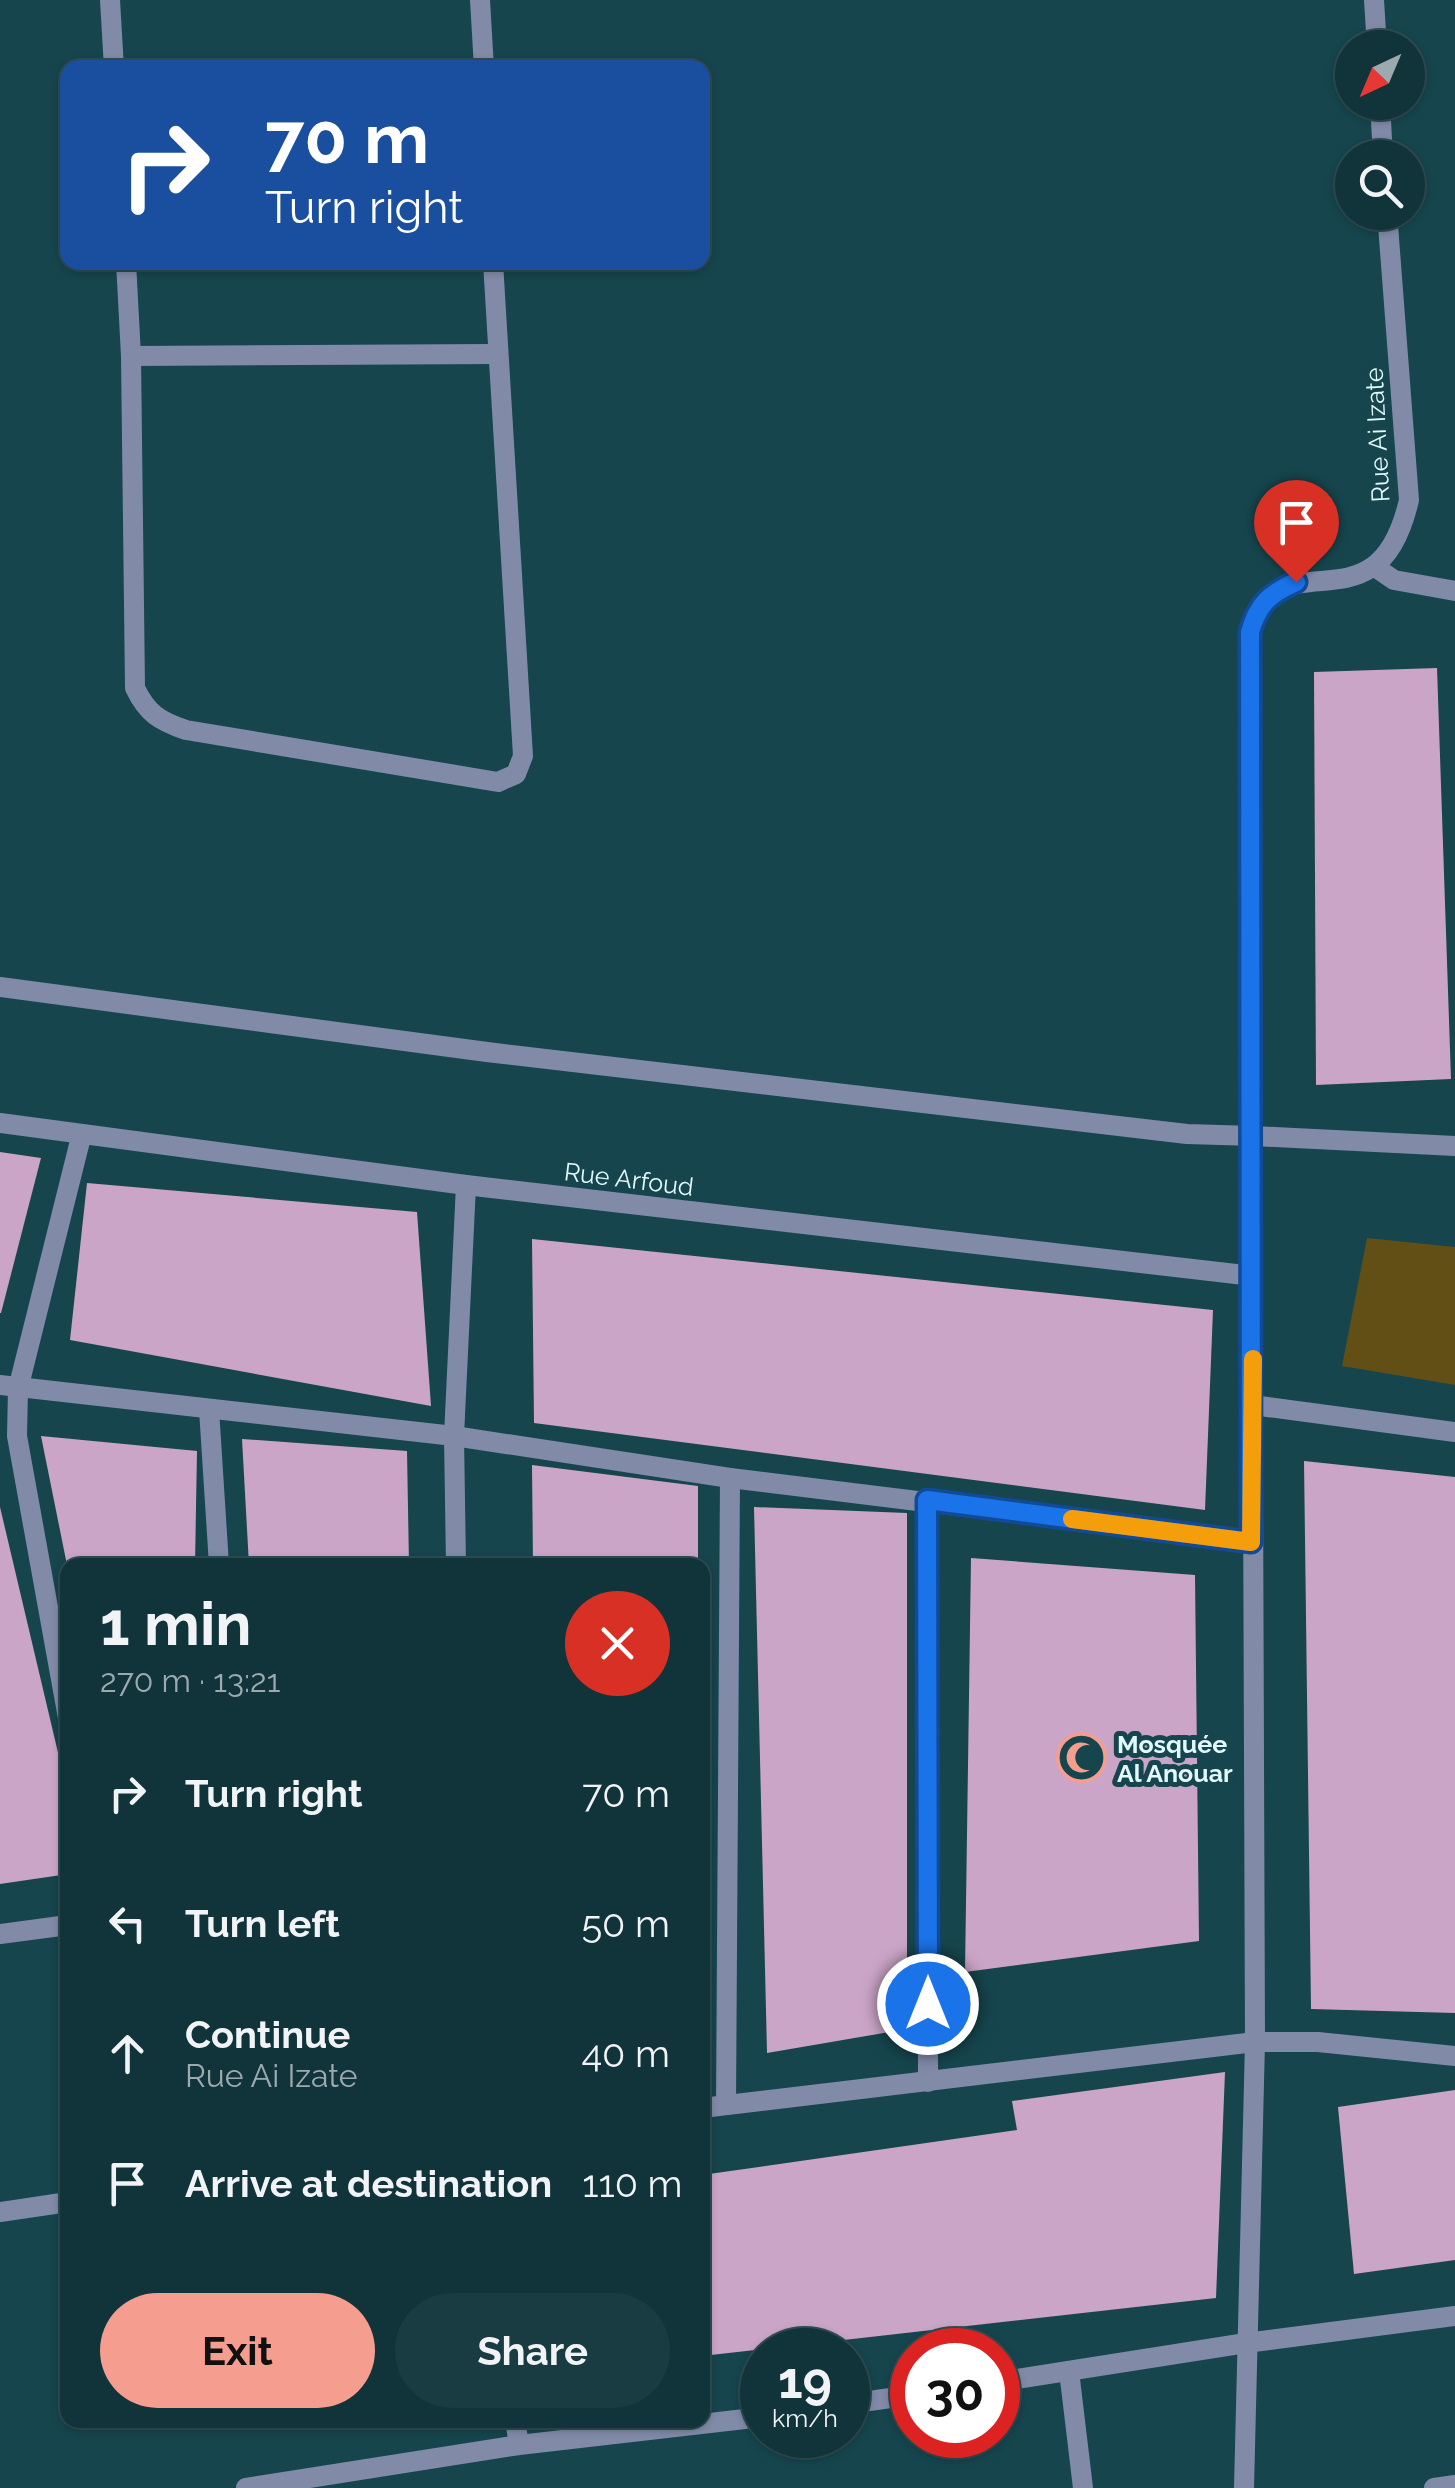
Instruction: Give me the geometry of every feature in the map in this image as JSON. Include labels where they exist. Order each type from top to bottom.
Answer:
[{"type":"street","points":[[110,0],[114,60]]},
{"type":"street","points":[[480,0],[484,60]]},
{"type":"street","points":[[1374,0],[1376,30]]},
{"type":"street","name":"Rue Ai Izate","points":[[1375,567],[1403,527],[1409,500],[1388,230]]},
{"type":"street","points":[[126,270],[135,688],[145,709],[161,722],[186,730],[498,782],[516,774],[523,756],[493,270]]},
{"type":"street","points":[[131,356],[497,354]]},
{"type":"street","points":[[1244,2488],[1255,2042],[1250,632],[1257,608],[1272,593],[1296,582],[1356,578],[1375,567],[1394,580],[1455,591]]},
{"type":"street","points":[[0,987],[487,1052],[1187,1134],[1455,1146]]},
{"type":"street","name":"Rue Arfoud","points":[[0,1123],[81,1137],[466,1185],[1254,1276]]},
{"type":"street","points":[[60,1673],[9,1387],[81,1137]]},
{"type":"street","points":[[456,1558],[454,1436],[466,1185]]},
{"type":"street","points":[[9,1387],[454,1436],[730,1478],[1251,1542]]},
{"type":"street","points":[[1253,1404],[1455,1432]]},
{"type":"street","points":[[209,1410],[219,1558]]},
{"type":"street","points":[[726,2105],[730,1478]]},
{"type":"street","points":[[927,1500],[928,2082]]},
{"type":"street","points":[[0,1934],[60,1926]]},
{"type":"street","points":[[710,2107],[1255,2042],[1318,2042],[1455,2056]]},
{"type":"street","points":[[0,2212],[60,2203]]},
{"type":"street","points":[[1020,2379],[1455,2316]]},
{"type":"street","points":[[1069,2371],[1083,2488]]},
{"type":"street","points":[[710,2423],[740,2420]]},
{"type":"street","points":[[516,2428],[518,2446]]},
{"type":"street","points":[[246,2488],[518,2446],[669,2428]]},
{"type":"street","points":[[1434,2488],[1455,2486]]},
{"type":"shaded area","points":[[1367,1238],[1455,1247],[1455,1385],[1342,1366]]},
{"type":"building","points":[[1437,668],[1451,1079],[1316,1085],[1314,672]]},
{"type":"building","points":[[0,1152],[41,1158],[1,1313],[0,1313]]},
{"type":"building","points":[[87,1183],[417,1212],[431,1406],[70,1340]]},
{"type":"building","points":[[532,1239],[1213,1310],[1205,1510],[534,1423]]},
{"type":"building","points":[[41,1436],[197,1451],[195,1558],[66,1558]]},
{"type":"building","points":[[242,1439],[407,1451],[409,1558],[249,1558]]},
{"type":"building","points":[[1304,1461],[1455,1477],[1455,2013],[1311,2009]]},
{"type":"building","points":[[532,1465],[698,1486],[698,1558],[533,1558]]},
{"type":"building","points":[[0,1507],[60,1761],[60,1875],[0,1884]]},
{"type":"building","points":[[754,1507],[907,1513],[907,2029],[767,2053]]},
{"type":"building","name":"Mosquée Al Anouar","points":[[971,1558],[1195,1575],[1199,1941],[965,1972]]},
{"type":"building","points":[[1225,2072],[1216,2298],[950,2328],[890,2328],[890,2335],[870,2337],[870,2328],[740,2328],[740,2352],[710,2355],[710,2174],[1017,2130],[1012,2101]]},
{"type":"building","points":[[1455,2090],[1455,2260],[1354,2274],[1338,2107]]},
{"type":"slow traffic","points":[[1072,1519],[1251,1542],[1253,1359]]},
{"type":"place","name":"Mosquée Al Anouar","points":[[1082,1758]]},
{"type":"route","points":[[928,2004],[927,1500],[1251,1542],[1254,1136],[1247,767],[1250,632],[1257,608],[1272,593],[1296,582]]}]
